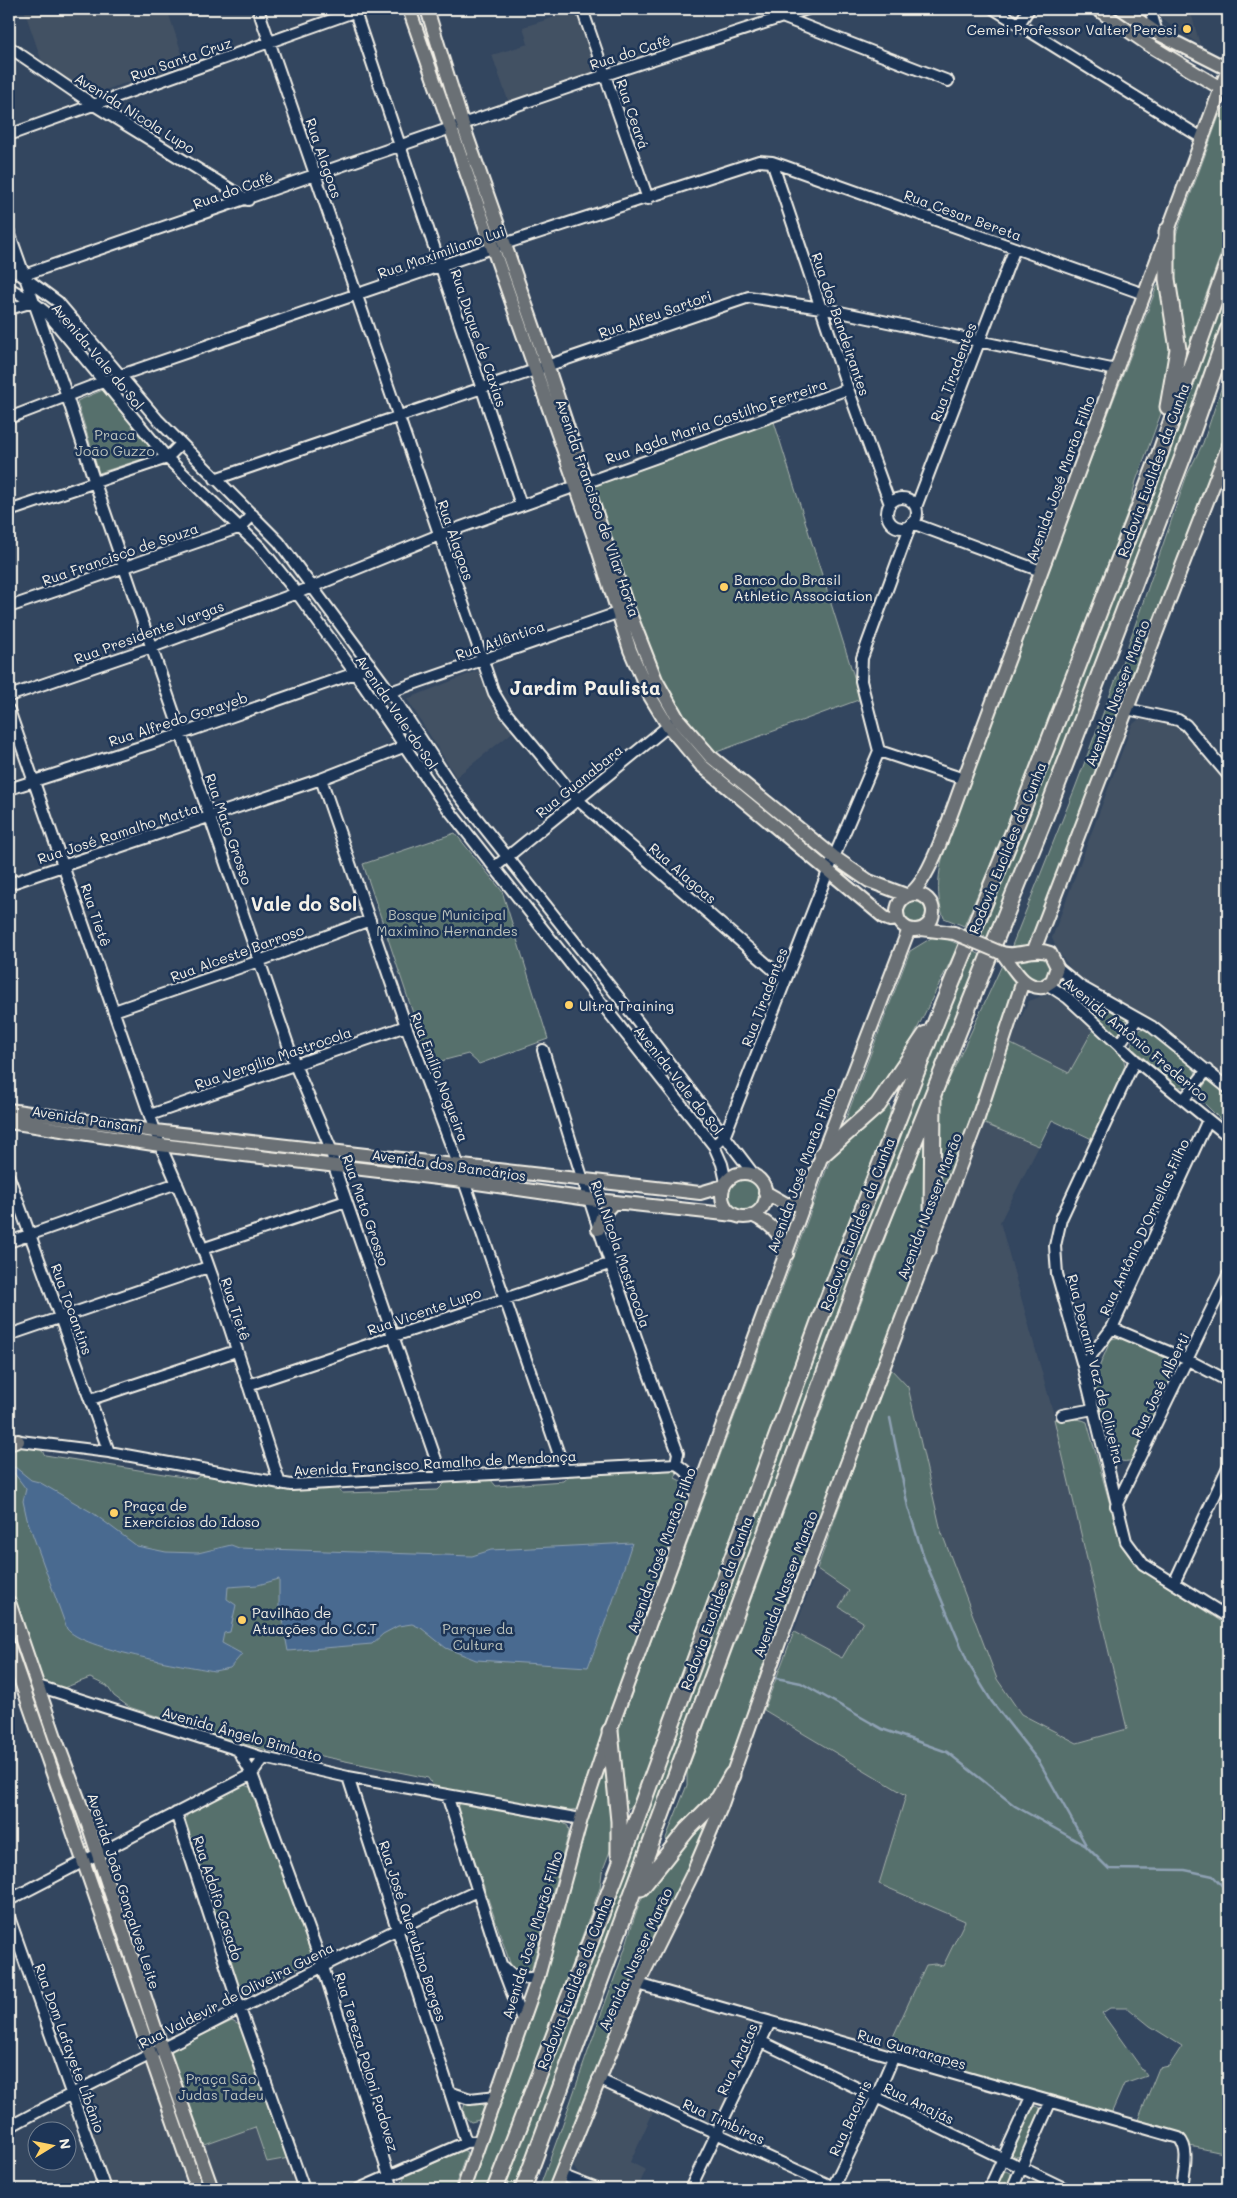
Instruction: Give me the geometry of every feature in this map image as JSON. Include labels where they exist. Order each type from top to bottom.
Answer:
[{"type":"highway","points":[[1158,459],[1178,349],[1167,279],[1168,231]]},
{"type":"highway","name":"Rodovia Euclides da Cunha","points":[[495,2189],[618,1870],[817,1329],[937,1019],[1022,811],[1158,459],[1228,262]]},
{"type":"highway","name":"Rodovia Euclides da Cunha","points":[[523,2189],[868,1257],[1043,822],[1224,347],[1228,330]]},
{"type":"highway","points":[[822,1155],[878,1105],[890,1090],[910,1055],[937,1019]]},
{"type":"highway","points":[[928,1250],[932,1219],[934,1089]]},
{"type":"highway","points":[[610,1731],[620,1820],[618,1870]]},
{"type":"highway","points":[[629,1903],[687,1830],[719,1798],[732,1775]]},
{"type":"main road","name":"Avenida Francisco de Vilar Horta","points":[[409,9],[492,249],[541,367]]},
{"type":"main road","name":"Avenida Francisco de Vilar Horta","points":[[427,9],[450,86],[504,244],[541,367],[623,611],[656,680],[673,722],[747,794],[831,863],[885,918],[890,920],[898,919]]},
{"type":"main road","points":[[1097,9],[1149,45],[1225,91]]},
{"type":"main road","points":[[1122,9],[1157,33],[1228,69]]},
{"type":"main road","points":[[1149,45],[1157,33]]},
{"type":"main road","points":[[421,44],[436,40]]},
{"type":"main road","name":"Avenida José Marão Filho","points":[[909,894],[922,880],[931,862],[964,779],[1202,138],[1225,91],[1228,69]]},
{"type":"main road","points":[[437,90],[450,86]]},
{"type":"main road","name":"Avenida Nasser Marão","points":[[1034,950],[1127,708],[1222,477],[1228,447]]},
{"type":"main road","name":"Avenida Francisco de Vilar Horta","points":[[831,863],[869,881],[909,894]]},
{"type":"main road","points":[[952,932],[926,897],[909,894],[897,905],[898,919],[915,929],[952,932],[1001,953],[1024,953],[1034,950]]},
{"type":"main road","points":[[915,929],[932,917],[932,906]]},
{"type":"main road","name":"Avenida José Marão Filho","points":[[463,2189],[538,1977],[581,1819],[610,1731],[822,1155],[915,929]]},
{"type":"main road","name":"Avenida Antônio Frederico","points":[[1023,981],[1038,987],[1048,984],[1055,976],[1058,967],[1050,954],[1034,950]]},
{"type":"main road","points":[[1001,953],[1023,981]]},
{"type":"main road","name":"Avenida Nasser Marão","points":[[555,2189],[638,1984],[692,1875],[721,1807],[778,1646],[977,1120],[1023,981]]},
{"type":"main road","name":"Avenida Pansani","points":[[9,1110],[155,1131]]},
{"type":"main road","name":"Avenida Pansani","points":[[9,1122],[160,1146]]},
{"type":"main road","name":"Avenida dos Bancários","points":[[155,1131],[331,1149],[700,1193],[725,1184]]},
{"type":"main road","name":"Avenida dos Bancários","points":[[160,1146],[463,1181],[588,1199],[734,1215]]},
{"type":"main road","points":[[787,1254],[778,1231],[766,1222],[752,1215],[734,1215],[729,1211],[722,1199],[725,1184],[731,1177],[743,1173],[755,1176],[760,1180],[766,1192],[786,1204],[805,1204]]},
{"type":"main road","points":[[752,1215],[761,1208],[766,1192]]},
{"type":"main road","points":[[598,1229],[603,1214],[614,1202]]},
{"type":"main road","name":"Avenida João Gonçalves Leite","points":[[9,1602],[98,1854],[128,1949],[156,2052]]},
{"type":"main road","name":"Avenida João Gonçalves Leite","points":[[9,1647],[76,1836],[114,1953],[156,2052],[191,2149],[212,2189]]},
{"type":"main road","points":[[76,1836],[90,1830]]},
{"type":"main road","points":[[114,1953],[128,1949]]},
{"type":"main road","name":"Avenida João Gonçalves Leite","points":[[191,2149],[197,2189]]},
{"type":"street","name":"Rua Alagoas","points":[[258,9],[494,693],[506,713],[578,800],[785,980]]},
{"type":"street","name":"Rua Ceará","points":[[582,9],[648,199]]},
{"type":"street","name":"Rua do Café","points":[[24,275],[248,200],[314,174],[463,125],[605,75],[807,9]]},
{"type":"street","points":[[994,9],[1202,138]]},
{"type":"street","points":[[1019,24],[1029,9]]},
{"type":"street","points":[[1150,9],[1157,33]]},
{"type":"street","name":"Rua Santa Cruz","points":[[9,135],[270,43],[357,10]]},
{"type":"street","name":"Rua Duque de Caxias","points":[[357,10],[400,146],[521,505]]},
{"type":"street","points":[[782,17],[948,81]]},
{"type":"street","name":"Avenida Nicola Lupo","points":[[9,47],[94,105],[248,200]]},
{"type":"street","name":"Rua Maximiliano Lui","points":[[9,418],[121,375],[504,244],[648,199],[759,161],[772,162]]},
{"type":"street","name":"Rua Cesar Bereta","points":[[772,162],[1144,294]]},
{"type":"street","name":"Rua dos Bandeirantes","points":[[772,162],[848,389],[892,499]]},
{"type":"street","points":[[9,232],[24,275]]},
{"type":"street","name":"Rua Tiradentes","points":[[725,1135],[831,863],[879,751],[861,681],[860,669],[862,658],[1015,248]]},
{"type":"street","name":"Avenida Vale do Sol","points":[[9,266],[24,275],[58,302],[181,444],[279,542],[390,692],[456,792],[632,1014],[755,1176]]},
{"type":"street","name":"Rua Mato Grosso","points":[[24,275],[295,1065],[331,1149],[334,1166],[395,1336],[442,1477]]},
{"type":"street","name":"Avenida Vale do Sol","points":[[9,288],[33,302],[48,314],[167,458],[260,547],[297,593],[442,801],[714,1146],[722,1164],[725,1184]]},
{"type":"street","name":"Rua Alfeu Sartori","points":[[214,479],[749,297],[821,308],[1116,370]]},
{"type":"street","points":[[9,309],[33,302]]},
{"type":"street","name":"Rua Agda Maria Castilho Ferreira","points":[[312,585],[439,535],[580,483],[848,389]]},
{"type":"street","points":[[9,511],[167,458],[181,444]]},
{"type":"street","points":[[915,520],[904,528],[892,524],[887,512],[892,499],[908,499],[915,520],[1041,571]]},
{"type":"street","points":[[240,527],[253,515]]},
{"type":"street","name":"Rua Francisco de Souza","points":[[9,607],[240,527]]},
{"type":"street","name":"Rua Presidente Vargas","points":[[9,696],[152,647],[297,593],[312,585]]},
{"type":"street","name":"Rua Atlântica","points":[[390,692],[623,611]]},
{"type":"street","name":"Rua Alfredo Gorayeb","points":[[9,789],[181,734],[355,674],[370,664]]},
{"type":"street","points":[[1127,708],[1178,720],[1186,725],[1228,775]]},
{"type":"street","name":"Rua Tietê","points":[[9,710],[32,781],[64,866],[160,1146],[177,1183],[202,1249],[280,1484]]},
{"type":"street","name":"Rua Guanabara","points":[[495,867],[673,722]]},
{"type":"street","name":"Rua José Ramalho Matta","points":[[9,884],[321,779],[421,740]]},
{"type":"street","points":[[879,751],[964,779]]},
{"type":"street","name":"Rua Emílio Nogueira","points":[[321,779],[406,1026],[458,1164],[564,1469]]},
{"type":"street","name":"Rua Alceste Barroso","points":[[114,1011],[370,920]]},
{"type":"street","name":"Avenida Antônio Frederico","points":[[1058,967],[1080,986],[1151,1026],[1228,1088]]},
{"type":"street","name":"Avenida Antônio Frederico","points":[[1048,984],[1068,998],[1120,1044],[1135,1060],[1228,1136]]},
{"type":"street","points":[[618,1024],[632,1014]]},
{"type":"street","points":[[1120,1044],[1137,1019]]},
{"type":"street","name":"Rua Vergilio Mastrocola","points":[[150,1115],[406,1026]]},
{"type":"street","name":"Rua Nicola Mastrocola","points":[[543,1050],[581,1180],[609,1264],[678,1453],[676,1464]]},
{"type":"street","name":"Rua Devanir Vaz de Oliveira","points":[[1135,1060],[1062,1219],[1055,1246],[1056,1274],[1083,1366],[1126,1541],[1143,1564],[1228,1617]]},
{"type":"street","points":[[656,1072],[669,1062]]},
{"type":"street","points":[[1184,1099],[1207,1070]]},
{"type":"street","name":"Rua Antônio D'Ornellas Filho","points":[[1083,1366],[1112,1328],[1208,1120]]},
{"type":"street","points":[[714,1146],[725,1135]]},
{"type":"street","name":"Rua Tocantins","points":[[9,1177],[109,1452]]},
{"type":"street","points":[[9,1242],[177,1183]]},
{"type":"street","points":[[202,1249],[346,1201]]},
{"type":"street","name":"Rua Vicente Lupo","points":[[248,1386],[609,1264]]},
{"type":"street","points":[[9,1334],[208,1267]]},
{"type":"street","name":"Rua José Alberti","points":[[1116,1506],[1228,1275]]},
{"type":"street","points":[[1112,1328],[1188,1360],[1228,1381]]},
{"type":"street","points":[[91,1399],[236,1351]]},
{"type":"street","points":[[1062,1415],[1093,1409]]},
{"type":"street","name":"Avenida Francisco Ramalho de Mendonça","points":[[12,1441],[109,1452],[280,1484],[676,1464]]},
{"type":"street","points":[[676,1464],[694,1482],[696,1496]]},
{"type":"street","points":[[1174,1582],[1228,1467]]},
{"type":"street","name":"Avenida Ângelo Bimbato","points":[[38,1686],[63,1696],[264,1758],[348,1777],[581,1819]]},
{"type":"street","points":[[46,1709],[63,1696]]},
{"type":"street","name":"Rua Tereza Poloni Padovez","points":[[238,1749],[252,1774],[323,1967],[393,2189]]},
{"type":"street","points":[[9,1900],[252,1774],[264,1758]]},
{"type":"street","name":"Rua José Querubino Borges","points":[[348,1777],[452,2093],[466,2142]]},
{"type":"street","points":[[446,1795],[501,1964],[523,2022]]},
{"type":"street","name":"Rua Adolfo Casado","points":[[176,1813],[240,2009],[304,2189]]},
{"type":"street","name":"Rua Valdevir de Oliveira Guena","points":[[9,2127],[72,2093],[397,1928],[477,1891]]},
{"type":"street","name":"Rua Dom Lafayete Libânio","points":[[9,1917],[105,2189]]},
{"type":"street","points":[[501,1964],[513,1976],[522,1980],[538,1977]]},
{"type":"street","name":"Rua Guararapes","points":[[638,1984],[1050,2103],[1179,2138],[1185,2153],[1182,2189]]},
{"type":"street","name":"Rua Aratas","points":[[690,2189],[770,2022]]},
{"type":"street","name":"Rua Anajás","points":[[760,2041],[1021,2169],[1066,2189]]},
{"type":"street","name":"Rua Bacuris","points":[[834,2188],[893,2058]]},
{"type":"street","name":"Rua Timbiras","points":[[598,2079],[717,2132],[834,2188]]},
{"type":"street","points":[[452,2093],[470,2099],[497,2096]]},
{"type":"street","points":[[989,2189],[1032,2097]]},
{"type":"street","points":[[1012,2189],[1050,2103]]},
{"type":"street","points":[[359,2189],[466,2142],[480,2141]]},
{"type":"street","points":[[561,2175],[597,2189]]},
{"type":"shaded area","points":[[24,9],[167,9],[185,63],[90,95],[42,62]]},
{"type":"shaded area","name":"Cemei Professor Valter Peresi","points":[[1153,9],[1190,9],[1200,45],[1154,13]]},
{"type":"shaded area","points":[[575,11],[597,73],[509,103],[492,55],[528,44],[523,27]]},
{"type":"shaded area","points":[[479,670],[491,702],[514,731],[456,777],[407,699]]},
{"type":"shaded area","points":[[1139,719],[1152,719],[1185,729],[1228,780],[1228,1079],[1153,1020],[1138,1014],[1077,977],[1057,950],[1052,938],[1132,725]]},
{"type":"shaded area","points":[[1045,995],[1056,996],[1094,1028],[1070,1074],[1009,1043],[1029,1001]]},
{"type":"shaded area","points":[[980,1122],[1039,1146],[1000,1222],[1053,1412],[1127,1729],[1077,1743],[1021,1714],[997,1679],[941,1531],[908,1387],[889,1367]]},
{"type":"shaded area","points":[[817,1569],[849,1591],[864,1621],[842,1658],[794,1632]]},
{"type":"shaded area","points":[[764,1710],[906,1795],[880,1884],[965,1921],[943,1966],[926,1965],[887,2050],[652,1981],[647,1974],[736,1779]]},
{"type":"shaded area","points":[[650,1992],[759,2023],[762,2028],[720,2119],[711,2122],[612,2078],[609,2072],[641,1996]]},
{"type":"shaded area","points":[[143,2064],[150,2068],[189,2179],[164,2189],[111,2189],[82,2104],[84,2092]]},
{"type":"shaded area","points":[[607,2088],[655,2108],[630,2162],[646,2170],[637,2189],[616,2189],[579,2175],[573,2166],[600,2089]]},
{"type":"shaded area","points":[[255,2127],[267,2162],[289,2158],[299,2189],[217,2189],[202,2146]]},
{"type":"green space","points":[[1228,104],[1228,234],[1186,355],[1182,356],[1172,276],[1174,240],[1221,111]]},
{"type":"green space","points":[[1228,277],[1228,318],[1216,352],[990,939],[979,934]]},
{"type":"green space","points":[[1162,283],[1175,350],[1163,408],[1136,481],[1129,508],[1015,808],[964,926],[944,918],[940,906],[940,869],[952,821],[1158,284]]},
{"type":"green space","points":[[1228,368],[1228,436],[1035,940],[1027,949],[1020,951],[1011,948],[1075,788],[1122,663],[1187,475],[1203,443]]},
{"type":"green space","name":"Praca João Guzzo","points":[[103,390],[158,454],[99,473],[77,401]]},
{"type":"green space","name":"Banco do Brasil Athletic Association","points":[[774,422],[861,699],[714,753],[681,716],[659,678],[588,485]]},
{"type":"green space","name":"Bosque Municipal Maximino Hernandes","points":[[455,833],[502,891],[548,1039],[479,1064],[468,1054],[430,1064],[363,864]]},
{"type":"green space","points":[[915,895],[921,896],[926,900],[930,905],[930,917],[926,922],[921,926],[915,927],[909,926],[904,922],[900,917],[899,911],[900,905],[904,900],[909,896]]},
{"type":"green space","points":[[933,937],[944,938],[958,944],[955,952],[888,1088],[840,1134],[910,951]]},
{"type":"green space","points":[[971,950],[983,956],[517,2189],[504,2189],[806,1368]]},
{"type":"green space","points":[[1009,956],[1046,958],[1053,965],[1050,980],[1033,984]]},
{"type":"green space","points":[[1003,963],[1014,974],[1014,994],[992,1060],[942,1194],[939,1193],[940,1099]]},
{"type":"green space","points":[[1062,980],[1127,1017],[1128,1025],[1121,1034],[1114,1034],[1073,994],[1061,989]]},
{"type":"green space","points":[[1094,1028],[1123,1054],[1126,1073],[1094,1140],[1052,1120],[1039,1146],[980,1122],[1009,1043],[1069,1073]]},
{"type":"green space","points":[[1143,1028],[1166,1040],[1182,1053],[1188,1061],[1196,1074],[1186,1087],[1178,1087],[1131,1047],[1134,1035]]},
{"type":"green space","points":[[1213,1080],[1228,1093],[1228,1127],[1197,1096],[1207,1081]]},
{"type":"green space","points":[[885,1104],[888,1104],[891,1108],[889,1117],[657,1748],[632,1806],[626,1810],[624,1807],[616,1744],[620,1726],[644,1660],[834,1149]]},
{"type":"green space","points":[[929,1131],[928,1230],[722,1788],[671,1842],[667,1843],[666,1838],[687,1785],[687,1772],[900,1198],[910,1178],[925,1134]]},
{"type":"green space","points":[[744,1176],[757,1182],[763,1195],[757,1208],[744,1214],[731,1208],[725,1195],[731,1182]]},
{"type":"green space","points":[[1121,1337],[1175,1361],[1177,1371],[1135,1459],[1128,1461],[1120,1461],[1111,1456],[1094,1386],[1094,1379],[1111,1339]]},
{"type":"green space","points":[[889,1367],[908,1387],[941,1531],[997,1679],[1021,1714],[1077,1743],[1127,1729],[1054,1419],[1083,1420],[1087,1422],[1121,1544],[1139,1568],[1228,1626],[1228,2154],[1190,2146],[1175,2131],[1138,2120],[1159,2068],[1169,2066],[1182,2046],[1150,2026],[1128,2008],[1110,2008],[1102,2013],[1147,2076],[1124,2084],[1111,2114],[887,2050],[926,1965],[935,1964],[943,1966],[965,1921],[879,1884],[906,1795],[764,1710],[794,1632],[842,1658],[863,1622],[839,1607],[849,1591],[817,1569]]},
{"type":"green space","name":"Parque da Cultura","points":[[9,1446],[38,1446],[45,1455],[195,1479],[199,1476],[207,1476],[282,1488],[335,1487],[343,1493],[438,1490],[446,1482],[490,1479],[496,1486],[563,1481],[571,1474],[675,1469],[678,1470],[675,1478],[683,1482],[687,1492],[687,1504],[580,1808],[553,1810],[434,1787],[428,1778],[316,1755],[302,1759],[233,1741],[129,1707],[114,1696],[107,1686],[90,1678],[61,1689],[49,1686],[36,1672],[9,1591]]},
{"type":"green space","points":[[9,1611],[48,1728],[41,1728],[9,1635]]},
{"type":"green space","points":[[54,1743],[84,1828],[78,1828],[50,1748],[50,1745]]},
{"type":"green space","points":[[609,1755],[617,1833],[602,1872],[600,1888],[488,2189],[467,2189],[560,1916],[602,1772]]},
{"type":"green space","points":[[244,1785],[252,1788],[314,1956],[311,1961],[252,1993],[239,1989],[184,1821],[189,1812]]},
{"type":"green space","points":[[464,1800],[556,1818],[568,1826],[569,1832],[532,1968],[527,1972],[517,1973],[512,1969],[457,1808],[459,1803]]},
{"type":"green space","points":[[698,1826],[704,1827],[705,1832],[629,1990],[549,2189],[539,2189],[621,1960],[635,1914],[647,1888],[658,1872]]},
{"type":"green space","points":[[96,1860],[123,1943],[121,1946],[118,1946],[91,1864],[91,1861]]},
{"type":"green space","name":"Praça São Judas Tadeu","points":[[232,2021],[241,2026],[289,2158],[267,2162],[255,2127],[202,2146],[170,2056],[173,2049]]},
{"type":"green space","points":[[466,2102],[483,2104],[484,2107],[479,2120],[471,2122],[464,2114]]},
{"type":"green space","points":[[1035,2106],[1040,2108],[1042,2113],[1022,2155],[1017,2157],[1012,2155],[1012,2150],[1030,2110]]},
{"type":"green space","points":[[463,2150],[467,2152],[454,2189],[400,2189],[404,2177]]},
{"type":"green space","points":[[1006,2171],[1010,2173],[1012,2178],[1007,2189],[994,2189],[1002,2173]]},
{"type":"water","points":[[15,1467],[31,1480],[39,1482],[93,1513],[137,1546],[166,1552],[198,1553],[231,1545],[239,1548],[472,1556],[491,1550],[632,1543],[612,1604],[588,1667],[476,1660],[446,1648],[421,1628],[412,1624],[398,1626],[383,1634],[372,1644],[288,1651],[284,1630],[275,1629],[283,1626],[286,1609],[279,1607],[279,1579],[258,1585],[228,1587],[227,1599],[236,1605],[230,1632],[224,1633],[222,1643],[242,1654],[230,1668],[214,1671],[158,1661],[113,1650],[77,1637],[67,1629],[27,1519],[23,1501],[26,1489],[11,1469]]},
{"type":"waterway","points":[[890,1418],[908,1507],[924,1558],[968,1663],[992,1702],[1040,1763],[1086,1845]]},
{"type":"waterway","points":[[776,1678],[801,1683],[882,1729],[947,1752],[1015,1806],[1086,1846],[1109,1869],[1185,1870],[1213,1876],[1228,1892]]},
{"type":"place","name":"Cemei Professor Valter Peresi","points":[[1187,29]]},
{"type":"place","name":"Banco do Brasil Athletic Association","points":[[724,587]]},
{"type":"place","name":"Ultra Training","points":[[569,1005]]},
{"type":"place","name":"Praça de Exercícios do Idoso","points":[[114,1513]]},
{"type":"place","name":"Pavilhão de Atuações do C.C.T","points":[[242,1620]]},
{"type":"district","name":"Jardim Paulista","points":[[585,687]]},
{"type":"district","name":"Vale do Sol","points":[[304,903]]}]
